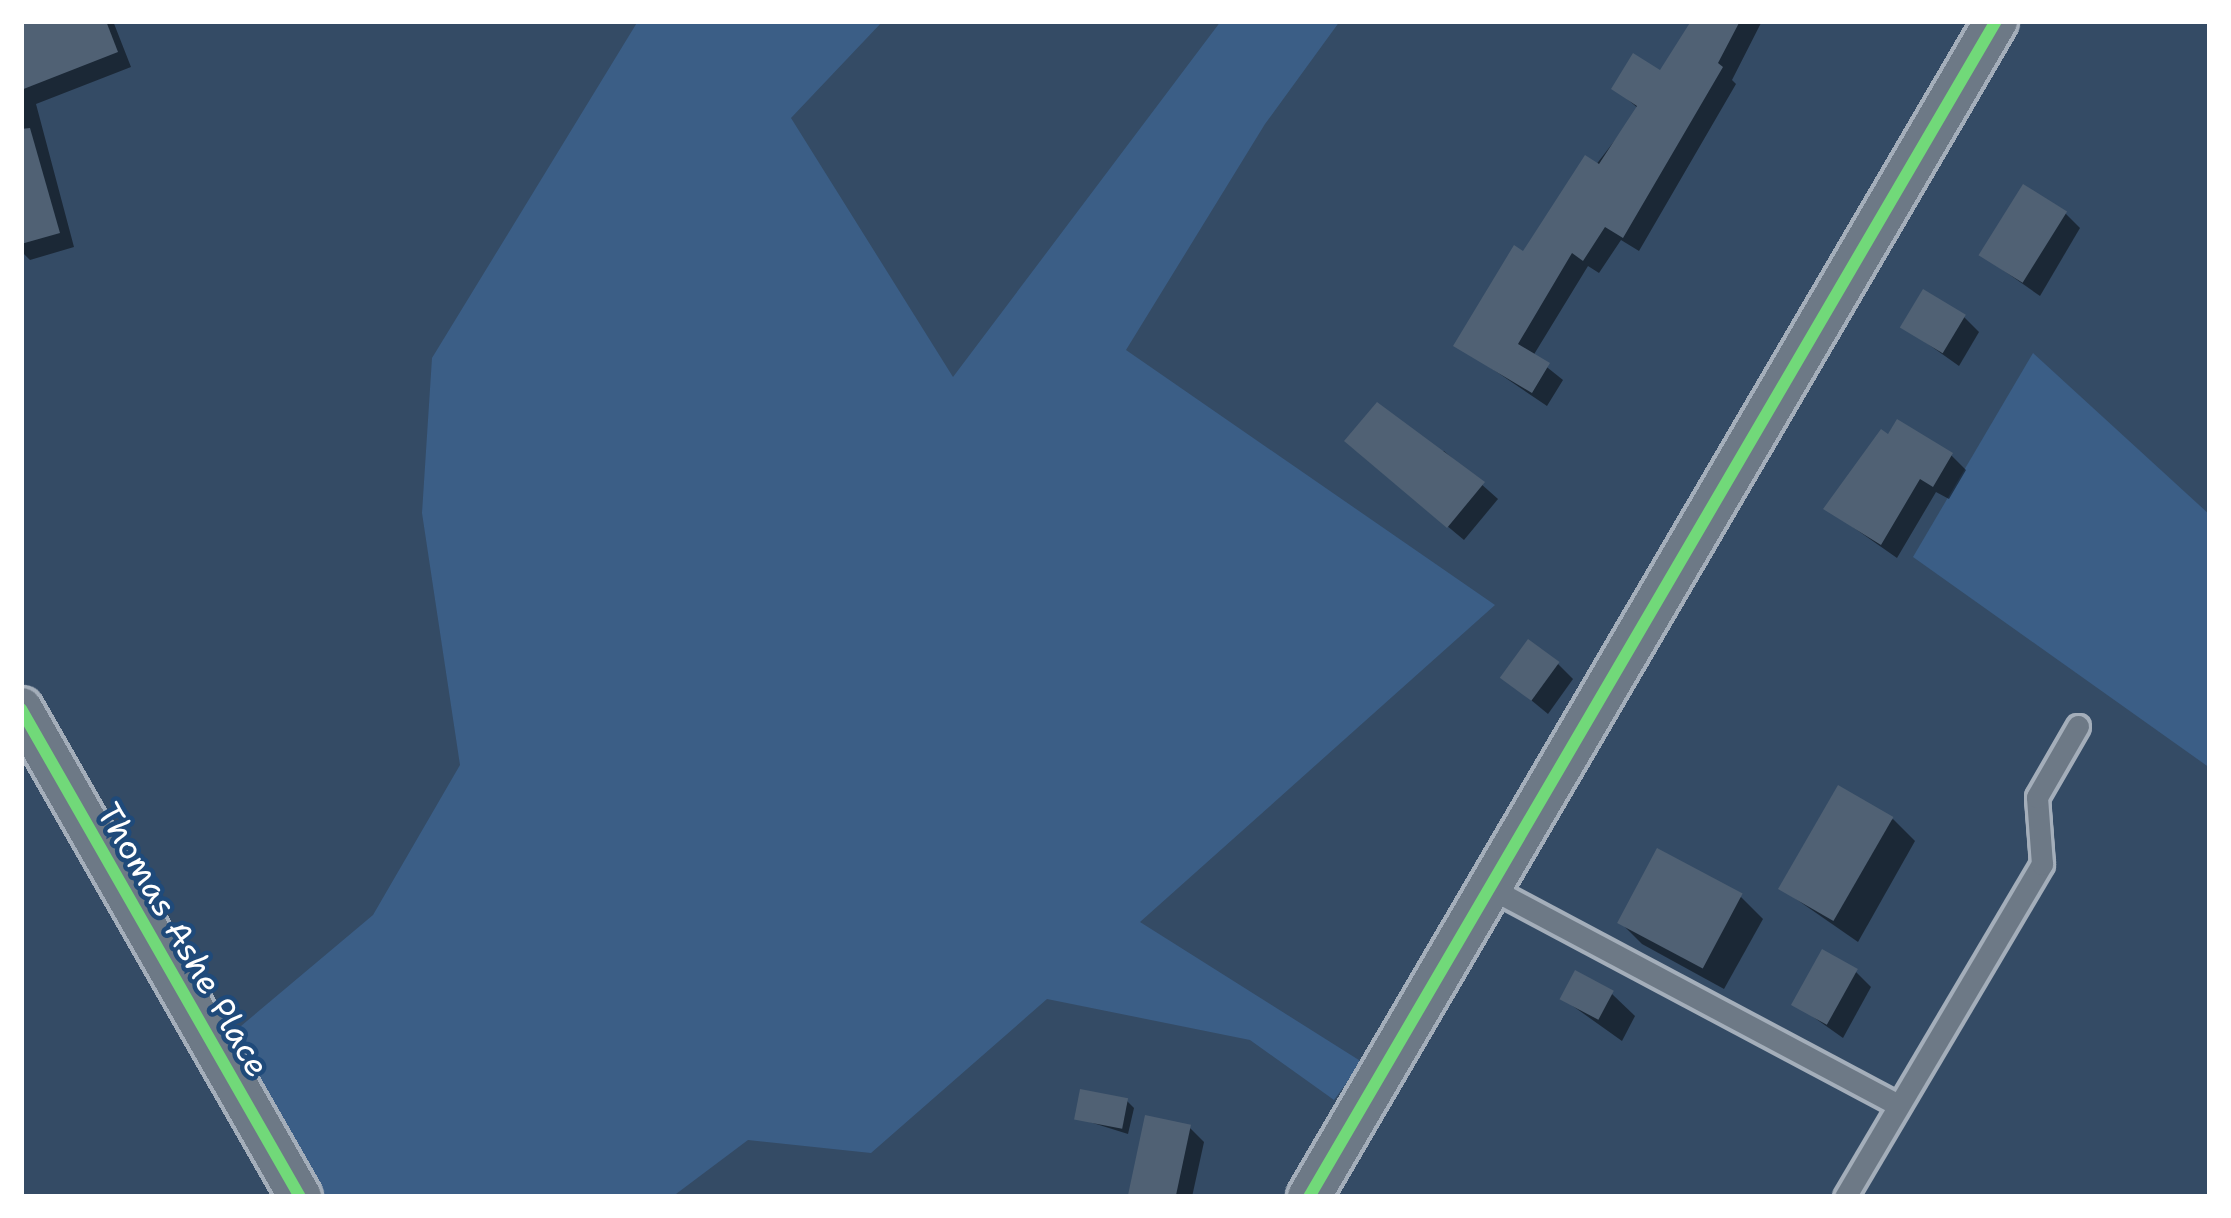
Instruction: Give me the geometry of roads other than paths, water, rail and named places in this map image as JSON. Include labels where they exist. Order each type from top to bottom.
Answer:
[{"type":"street","points":[[1309,1197],[1996,21]]},
{"type":"street","name":"Thomas Ashe Place","points":[[21,709],[300,1197]]},
{"type":"lane","points":[[1845,1197],[2042,864],[2038,796],[2078,726]]},
{"type":"lane","points":[[1492,889],[1896,1104]]}]
